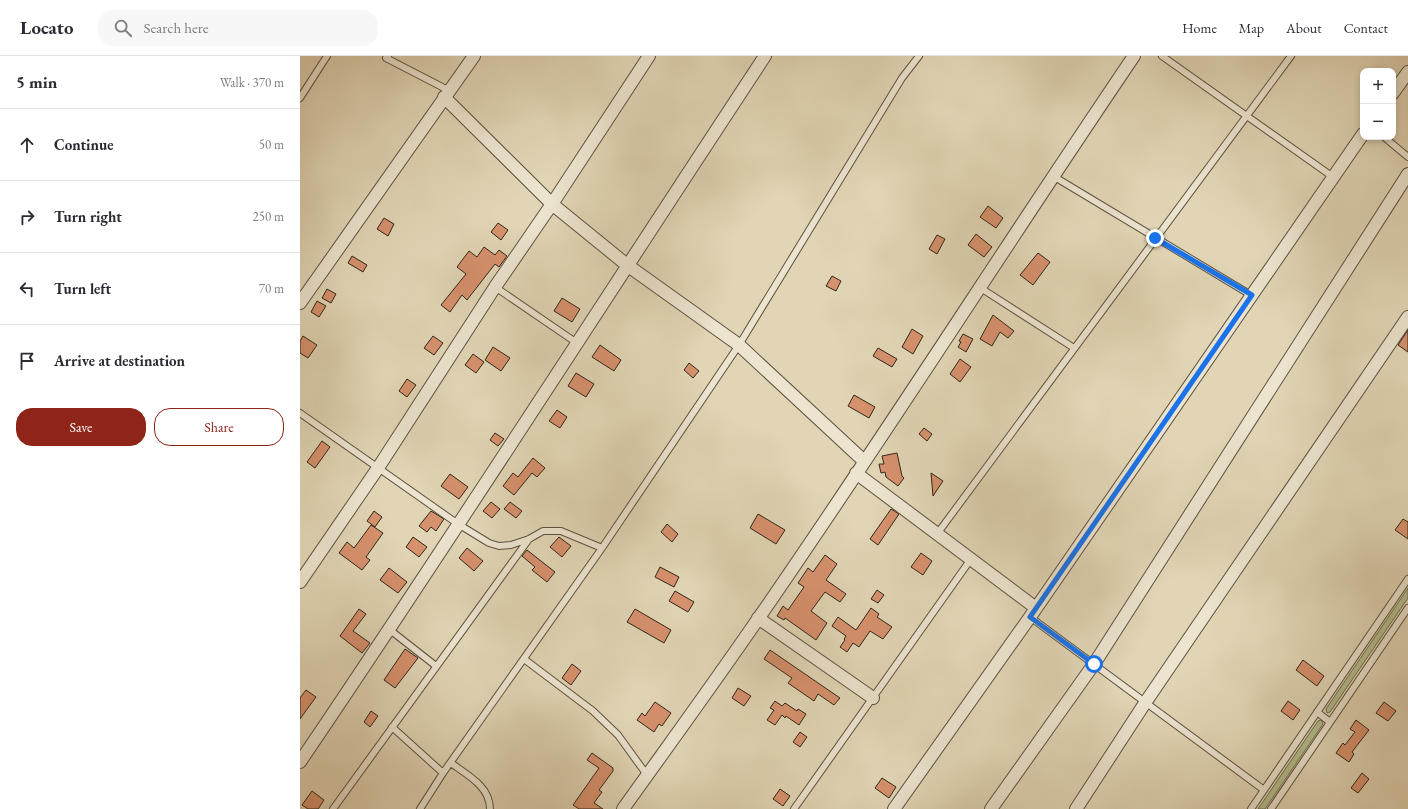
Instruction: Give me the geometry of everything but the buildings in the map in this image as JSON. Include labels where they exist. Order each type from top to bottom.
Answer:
[{"type":"street","points":[[300,303],[474,56]]},
{"type":"street","points":[[300,582],[378,468],[495,286],[552,204],[649,56]]},
{"type":"street","points":[[300,762],[390,630],[627,265],[765,56]]},
{"type":"street","points":[[623,809],[758,618],[1134,56]]},
{"type":"street","points":[[1396,89],[1408,72]]},
{"type":"street","points":[[446,94],[552,204],[627,265],[739,344],[864,461]]},
{"type":"street","points":[[894,809],[1033,612],[1360,138]]},
{"type":"street","points":[[992,809],[1094,664],[1408,174]]},
{"type":"street","points":[[1076,809],[1145,703],[1408,317]]},
{"type":"street","points":[[856,473],[971,559],[1033,612]]},
{"type":"street","points":[[758,618],[873,698]]},
{"type":"lane","points":[[300,98],[327,56]]},
{"type":"lane","points":[[388,56],[386,58],[446,94]]},
{"type":"lane","points":[[420,809],[443,773],[602,548],[739,344],[902,78],[919,56]]},
{"type":"lane","points":[[1162,56],[1333,177]]},
{"type":"lane","points":[[937,534],[1291,56]]},
{"type":"lane","points":[[1388,140],[1408,157]]},
{"type":"lane","points":[[1053,176],[1252,295]]},
{"type":"lane","points":[[495,286],[577,343]]},
{"type":"lane","points":[[979,287],[1074,348]]},
{"type":"lane","points":[[300,413],[458,524],[489,543],[499,546],[511,545],[543,531],[562,531],[602,548]]},
{"type":"lane","points":[[333,809],[529,538]]},
{"type":"lane","points":[[794,809],[971,559]]},
{"type":"lane","points":[[1251,809],[1408,579]]},
{"type":"lane","points":[[1271,809],[1408,608]]},
{"type":"lane","points":[[1033,612],[1094,664],[1264,790]]},
{"type":"lane","points":[[390,630],[436,666]]},
{"type":"lane","points":[[524,658],[593,711],[618,735],[648,775]]},
{"type":"lane","points":[[1317,712],[1330,722]]},
{"type":"lane","points":[[392,727],[443,773]]},
{"type":"lane","points":[[451,762],[484,789],[489,798],[490,809]]},
{"type":"green space","points":[[1408,588],[1408,598],[1330,712],[1327,713],[1326,709]]},
{"type":"green space","points":[[1321,720],[1323,724],[1265,809],[1258,809],[1318,721]]},
{"type":"route","points":[[1094,664],[1030,617],[1252,295],[1155,238]]}]
